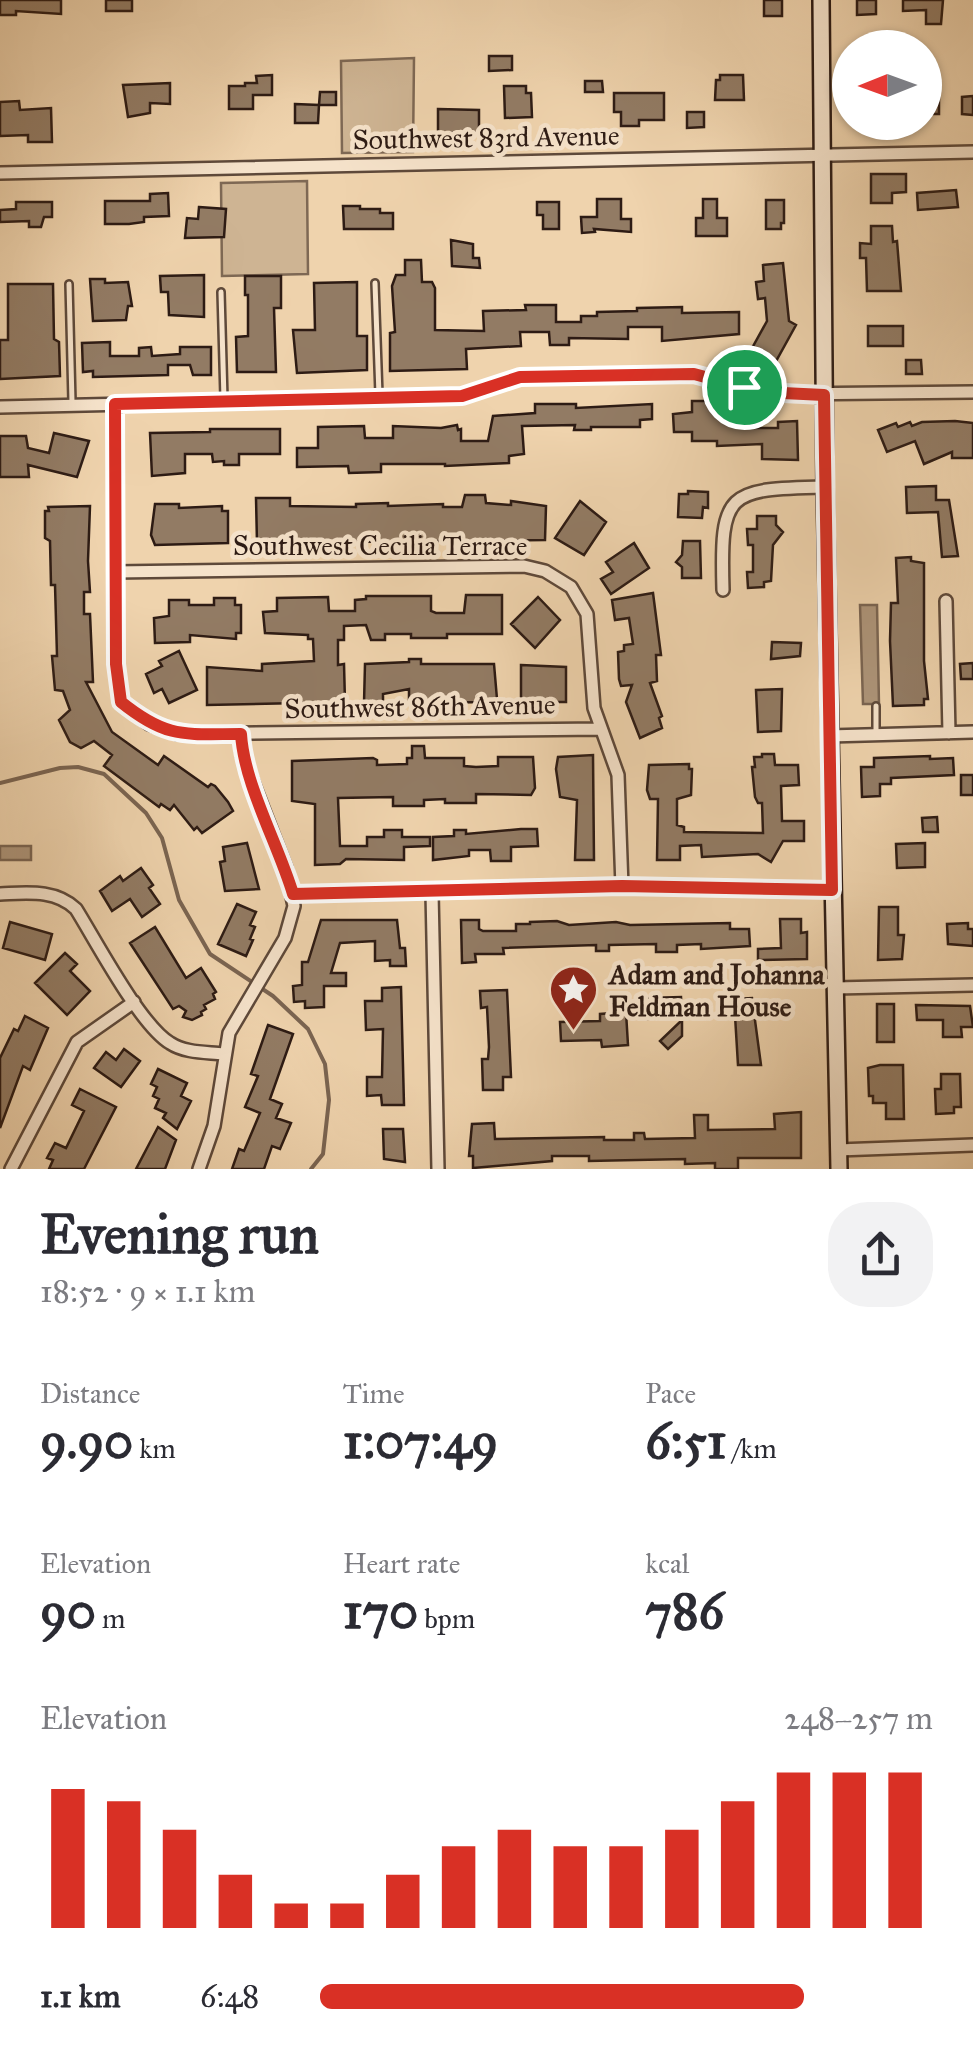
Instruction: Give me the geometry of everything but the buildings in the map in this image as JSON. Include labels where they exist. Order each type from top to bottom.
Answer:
[{"type":"main road","points":[[821,0],[824,487],[839,1169]]},
{"type":"street","name":"Southwest 83rd Avenue","points":[[0,173],[973,152]]},
{"type":"street","points":[[0,407],[462,396],[520,377],[694,374],[761,392],[973,392]]},
{"type":"street","points":[[115,404],[115,572]]},
{"type":"street","points":[[722,590],[723,529],[735,504],[763,488],[824,487]]},
{"type":"street","name":"Southwest Cecilia Terrace","points":[[115,572],[524,566],[545,571],[571,587],[586,614],[594,708],[618,776],[622,886]]},
{"type":"street","name":"Southwest 86th Avenue","points":[[115,572],[116,664],[121,702],[148,724],[178,734],[601,729]]},
{"type":"street","points":[[946,601],[950,733]]},
{"type":"street","points":[[829,736],[973,732]]},
{"type":"street","points":[[199,1169],[218,1106],[229,1033],[289,928],[293,894],[246,765],[241,734]]},
{"type":"street","points":[[293,894],[622,886],[832,890]]},
{"type":"street","points":[[432,893],[438,1169]]},
{"type":"street","points":[[0,894],[52,894],[66,900],[76,909],[134,1002],[167,1042],[184,1050],[223,1054]]},
{"type":"street","points":[[835,988],[973,985]]},
{"type":"street","points":[[11,1169],[77,1042],[134,1002]]},
{"type":"street","points":[[838,1150],[973,1145]]},
{"type":"lane","points":[[69,284],[72,405]]},
{"type":"lane","points":[[374,284],[379,398]]},
{"type":"lane","points":[[222,292],[224,402]]},
{"type":"lane","points":[[876,706],[876,734]]},
{"type":"shaded area","points":[[414,58],[413,152],[342,153],[341,61]]},
{"type":"shaded area","points":[[307,181],[308,274],[222,276],[221,183]]},
{"type":"shaded area","points":[[860,605],[877,605],[879,704],[863,704]]},
{"type":"shaded area","points":[[0,846],[31,846],[31,860],[0,860]]},
{"type":"waterway","points":[[0,783],[78,767],[104,774],[146,813],[162,838],[179,900],[210,954],[273,996],[308,1029],[325,1064],[329,1100],[323,1154],[311,1169]]},
{"type":"place","name":"Adam and Johanna Feldman House","points":[[574,1032]]},
{"type":"route","points":[[694,374],[744,387],[776,394],[824,395],[832,890],[622,886],[293,894],[242,754],[241,734],[178,734],[148,724],[121,702],[116,664],[115,404],[462,396],[520,377],[694,374]]}]
